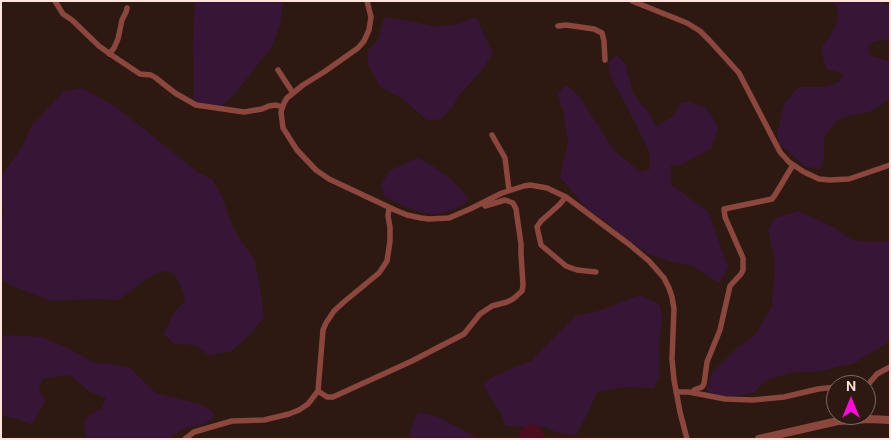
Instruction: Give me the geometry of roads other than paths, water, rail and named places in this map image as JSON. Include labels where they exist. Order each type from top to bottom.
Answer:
[{"type":"street","points":[[55,1],[63,14],[109,54],[140,74],[152,75],[175,93],[196,105],[244,112],[276,105],[282,107]]},
{"type":"street","points":[[367,1],[371,17],[369,30],[364,41],[351,53],[303,84],[288,98],[282,107],[281,118],[283,128],[292,143],[303,158],[329,179],[389,208],[421,218],[448,218],[510,190],[524,186],[538,186],[556,191],[566,197],[630,245],[649,261],[664,278],[672,297],[674,309],[672,359],[676,392],[687,439]]},
{"type":"street","points":[[632,1],[687,23],[700,31],[710,41],[739,73],[780,152],[793,165],[811,176],[830,180],[849,179],[890,165]]},
{"type":"street","points":[[109,54],[118,39],[127,8]]},
{"type":"street","points":[[558,26],[566,25],[594,29],[602,33],[605,60]]},
{"type":"street","points":[[278,70],[293,93]]},
{"type":"street","points":[[492,135],[505,158],[510,190]]},
{"type":"street","points":[[692,393],[704,384],[707,362],[720,330],[730,286],[743,270],[743,258],[724,217],[724,209],[772,199],[793,165]]},
{"type":"street","points":[[566,197],[541,221],[537,228],[541,245],[566,266],[577,270],[596,272]]},
{"type":"street","points":[[318,391],[327,397],[333,397],[412,360],[464,334],[480,314],[492,306],[507,302],[522,291],[521,244],[516,209],[513,203],[505,200],[485,206]]},
{"type":"street","points":[[185,439],[194,432],[232,422],[264,420],[289,414],[308,404],[318,391],[323,330],[326,323],[339,306],[379,273],[387,261],[390,242],[389,208]]},
{"type":"street","points":[[876,375],[890,366]]},
{"type":"street","points":[[676,392],[725,399],[752,400],[784,397],[826,388]]},
{"type":"street","points":[[876,419],[890,420]]},
{"type":"street","points":[[759,439],[826,424]]}]
